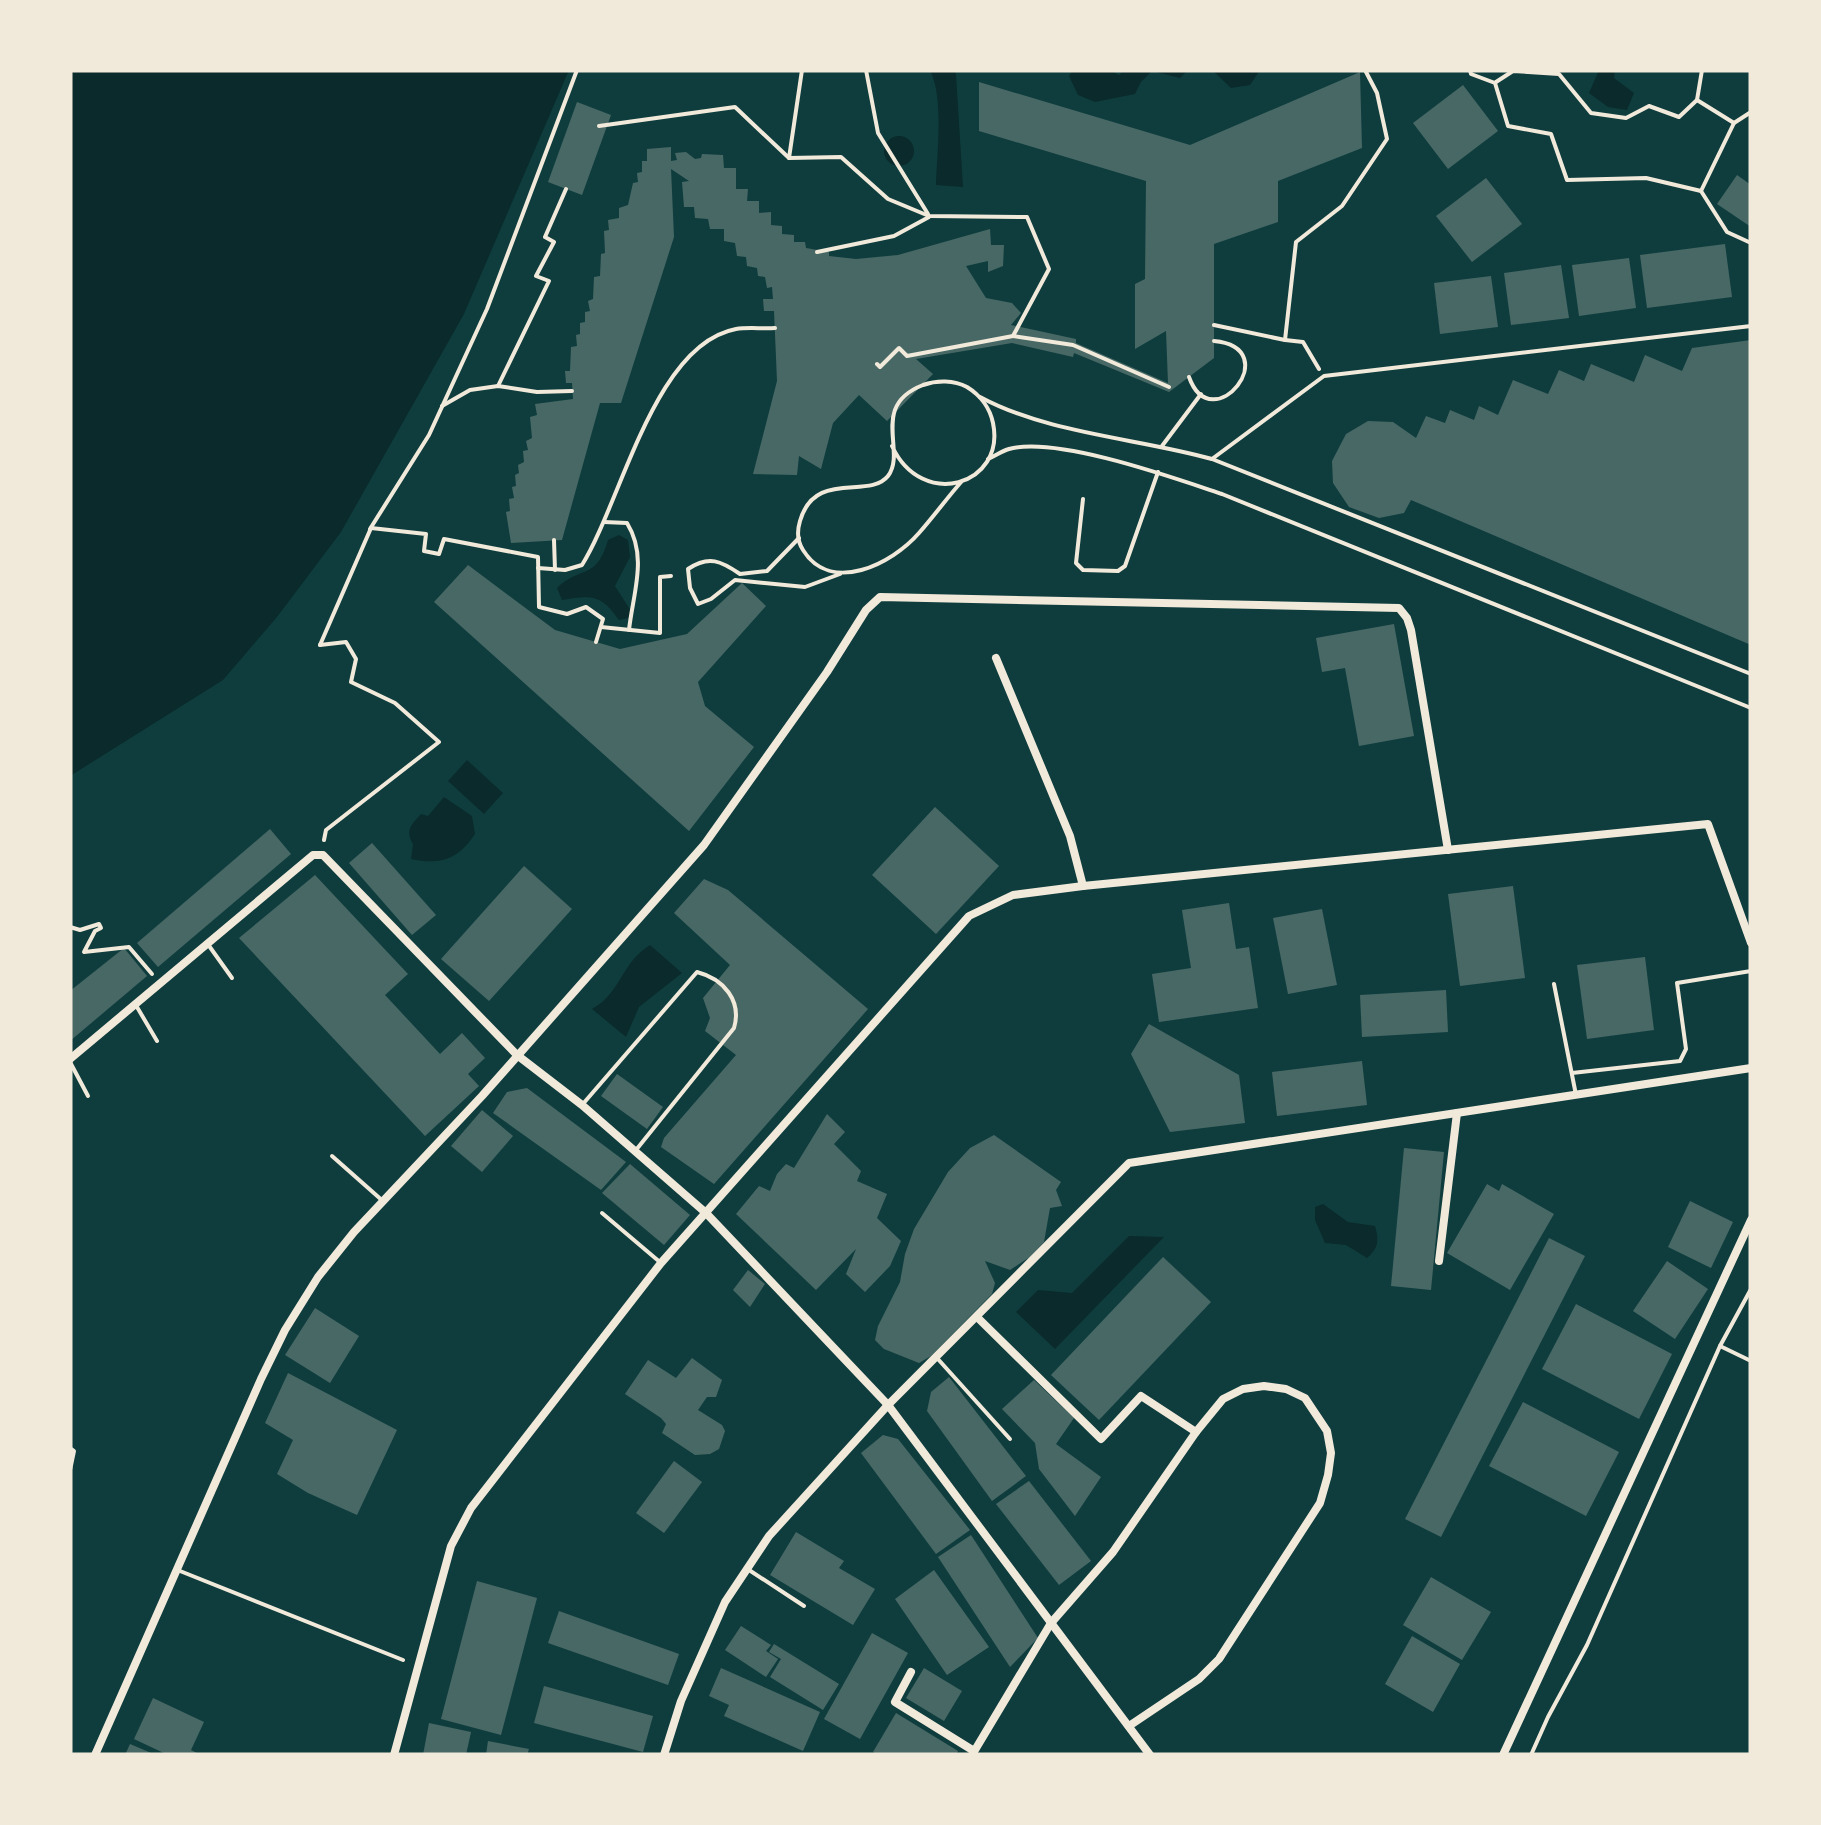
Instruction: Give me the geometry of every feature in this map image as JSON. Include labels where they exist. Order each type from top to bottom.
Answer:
[{"type":"street","points":[[95,1755],[285,1330],[318,1277],[704,845],[866,610],[880,597],[1399,608],[1410,630],[1448,850]]},
{"type":"street","points":[[996,658],[1070,836],[1083,886]]},
{"type":"street","points":[[394,1755],[458,1528],[661,1263],[968,916],[1012,896],[1083,886],[1708,824],[1751,943]]},
{"type":"street","points":[[70,1060],[314,855],[323,855],[517,1055],[582,1105],[706,1213],[888,1405],[1150,1755]]},
{"type":"street","points":[[664,1755],[681,1701],[725,1602],[788,1514],[888,1405],[1129,1163],[1751,1068]]},
{"type":"street","points":[[1439,1261],[1457,1113]]},
{"type":"street","points":[[1502,1755],[1751,1220]]},
{"type":"street","points":[[978,1318],[1101,1439],[1141,1396],[1196,1432]]},
{"type":"street","points":[[911,1672],[895,1702],[973,1753],[1052,1623],[1113,1552],[1223,1399],[1243,1388],[1264,1386],[1286,1389],[1305,1398],[1328,1432],[1331,1453],[1320,1503],[1219,1659],[1199,1679],[1128,1726]]},
{"type":"lane","points":[[1212,460],[1324,376],[1751,326]]},
{"type":"lane","points":[[1189,377],[1202,394],[1215,398],[1225,397],[1241,386],[1242,357],[1237,350],[1214,341]]},
{"type":"lane","points":[[840,574],[814,562],[804,552],[798,538],[803,510],[813,498],[842,487],[880,482],[888,476],[893,464],[890,429],[904,397],[918,387],[951,382],[1032,420],[1212,460],[1751,674]]},
{"type":"lane","points":[[1162,446],[1202,394]]},
{"type":"lane","points":[[892,446],[912,475],[928,483],[946,485],[962,481],[978,472],[994,443],[994,427],[980,397]]},
{"type":"lane","points":[[988,458],[1011,449],[1039,447],[1158,472],[1240,501],[1751,708]]},
{"type":"lane","points":[[1083,498],[1076,563],[1083,570],[1118,572],[1125,566],[1158,472]]},
{"type":"lane","points":[[798,538],[766,571],[740,574],[720,560],[700,561],[688,570],[690,588],[698,604],[735,580],[805,586],[852,574],[890,556],[917,536],[962,481]]},
{"type":"lane","points":[[207,943],[232,978]]},
{"type":"lane","points":[[1572,1073],[1680,1060],[1686,1049],[1677,984],[1751,971]]},
{"type":"lane","points":[[582,1105],[697,972],[730,993],[736,1005],[734,1028],[635,1151]]},
{"type":"lane","points":[[1554,984],[1576,1094]]},
{"type":"lane","points":[[134,1003],[156,1041]]},
{"type":"lane","points":[[70,1060],[88,1096]]},
{"type":"lane","points":[[332,1156],[384,1202]]},
{"type":"lane","points":[[602,1213],[661,1263]]},
{"type":"lane","points":[[1532,1755],[1587,1646],[1720,1346],[1751,1289]]},
{"type":"lane","points":[[1720,1346],[1751,1361]]},
{"type":"lane","points":[[936,1358],[1010,1438]]},
{"type":"lane","points":[[70,1448],[74,1452],[70,1470]]},
{"type":"lane","points":[[746,1568],[804,1606]]},
{"type":"lane","points":[[176,1569],[403,1660]]},
{"type":"path","points":[[323,855],[326,830],[439,742],[395,704],[351,682],[356,659],[346,642],[320,645],[370,530],[429,435],[487,309],[577,70]]},
{"type":"path","points":[[789,158],[802,70]]},
{"type":"path","points":[[866,70],[878,134],[929,216]]},
{"type":"path","points":[[1285,340],[1296,242],[1342,206],[1387,139],[1377,94],[1365,70]]},
{"type":"path","points":[[1470,70],[1470,74],[1494,82],[1512,71],[1559,74],[1591,113],[1626,118],[1649,106],[1679,116],[1697,100],[1702,70]]},
{"type":"path","points":[[1494,82],[1508,126],[1551,134],[1567,180],[1646,178],[1701,191],[1727,232],[1751,243]]},
{"type":"path","points":[[1697,100],[1734,123]]},
{"type":"path","points":[[598,126],[735,107],[789,158],[841,158],[888,198],[929,216],[1027,216],[1049,269],[1013,336]]},
{"type":"path","points":[[1701,191],[1734,123],[1751,112]]},
{"type":"path","points":[[498,386],[549,281],[536,276],[554,242],[546,237],[566,189]]},
{"type":"path","points":[[817,252],[894,236],[929,216]]},
{"type":"path","points":[[1214,325],[1303,342],[1324,376]]},
{"type":"path","points":[[538,568],[555,570],[582,565],[604,522],[642,426],[694,349],[734,329],[775,328]]},
{"type":"path","points":[[877,364],[880,366],[899,348],[907,356],[1013,336],[1074,346],[1169,388]]},
{"type":"path","points":[[442,406],[470,390],[498,386],[537,392],[572,390]]},
{"type":"path","points":[[604,522],[628,523],[637,538],[641,560],[629,630]]},
{"type":"path","points":[[370,530],[426,534],[424,551],[439,554],[444,539],[538,558],[538,607],[567,614],[586,607],[603,619],[596,642]]},
{"type":"path","points":[[554,540],[555,570]]},
{"type":"path","points":[[601,628],[660,633],[660,577],[670,576]]},
{"type":"path","points":[[70,927],[80,930],[100,924],[84,952],[130,947],[159,983]]},
{"type":"water","points":[[70,70],[569,70],[464,314],[341,532],[223,680],[70,776]]},
{"type":"water","points":[[930,70],[954,70],[956,74],[963,187],[936,185],[938,110]]},
{"type":"water","points":[[1073,70],[1110,70],[1119,75],[1124,70],[1188,70],[1180,78],[1152,71],[1135,94],[1095,102],[1078,95],[1069,76]]},
{"type":"water","points":[[1212,70],[1260,70],[1250,85],[1231,88]]},
{"type":"water","points":[[1599,70],[1615,70],[1614,78],[1634,93],[1627,110],[1608,107],[1589,93]]},
{"type":"water","points":[[899,136],[909,141],[914,151],[909,161],[899,166],[889,161],[884,151],[889,141]]},
{"type":"water","points":[[619,535],[628,540],[630,557],[615,586],[631,611],[629,618],[619,620],[595,598],[562,600],[557,588],[593,567],[608,540]]},
{"type":"water","points":[[467,760],[503,793],[484,814],[448,781]]},
{"type":"water","points":[[444,797],[472,816],[475,834],[462,850],[448,858],[411,859],[412,825],[421,814],[428,816]]},
{"type":"water","points":[[650,945],[682,973],[639,1007],[626,1037],[592,1009],[609,995],[633,960]]},
{"type":"water","points":[[1323,1204],[1348,1222],[1375,1226],[1377,1244],[1367,1258],[1346,1245],[1325,1243],[1315,1220],[1315,1207]]},
{"type":"water","points":[[1129,1236],[1164,1237],[1055,1349],[1016,1312],[1038,1290],[1072,1293]]},
{"type":"building","points":[[1360,72],[1362,148],[1278,181],[1278,222],[1214,244],[1214,358],[1169,392],[1074,353],[1073,357],[1012,343],[916,359],[933,374],[887,421],[859,395],[833,423],[821,469],[799,456],[797,475],[753,474],[777,381],[774,311],[764,311],[763,299],[773,299],[772,287],[767,288],[765,277],[758,276],[757,268],[747,266],[746,257],[737,256],[735,243],[724,241],[724,229],[710,229],[708,219],[695,218],[694,207],[684,207],[682,182],[689,181],[671,169],[674,237],[621,403],[600,403],[562,540],[511,543],[506,512],[510,511],[509,499],[514,498],[512,487],[516,486],[518,465],[524,462],[523,451],[528,450],[526,441],[532,438],[530,417],[537,415],[535,404],[573,399],[572,383],[566,383],[565,371],[570,371],[571,347],[577,346],[580,323],[585,322],[585,312],[590,311],[588,301],[593,299],[594,277],[600,276],[604,231],[609,230],[608,220],[619,218],[619,208],[628,205],[633,183],[638,182],[637,173],[642,172],[642,161],[647,161],[647,149],[671,147],[671,161],[677,160],[675,153],[686,152],[695,159],[702,154],[723,155],[724,168],[736,168],[736,189],[748,189],[747,201],[759,201],[759,213],[771,212],[771,225],[782,226],[782,234],[794,235],[794,242],[805,242],[806,248],[829,252],[829,256],[856,259],[898,255],[990,229],[991,245],[1004,245],[1003,266],[988,272],[988,261],[966,266],[986,298],[1012,303],[1021,313],[1011,325],[1076,339],[1076,343],[1168,383],[1166,331],[1135,349],[1135,284],[1145,279],[1146,181],[979,131],[979,82],[1190,145]]},
{"type":"building","points":[[1463,85],[1498,131],[1448,169],[1413,123]]},
{"type":"building","points":[[577,102],[611,115],[582,195],[548,182]]},
{"type":"building","points":[[1737,175],[1751,185],[1751,227],[1717,204]]},
{"type":"building","points":[[1486,178],[1522,224],[1472,262],[1436,216]]},
{"type":"building","points":[[1725,244],[1732,297],[1647,308],[1640,255]]},
{"type":"building","points":[[1629,258],[1636,308],[1579,316],[1572,265]]},
{"type":"building","points":[[1561,265],[1569,318],[1511,325],[1504,273]]},
{"type":"building","points":[[1491,276],[1498,327],[1440,334],[1434,283]]},
{"type":"building","points":[[1751,340],[1751,645],[1411,500],[1404,513],[1379,518],[1349,507],[1333,483],[1332,461],[1346,434],[1368,421],[1393,422],[1416,438],[1426,416],[1445,423],[1450,410],[1474,420],[1479,406],[1498,415],[1513,380],[1548,394],[1559,370],[1584,381],[1591,364],[1634,382],[1645,355],[1682,371],[1692,348]]},
{"type":"building","points":[[468,565],[555,630],[620,649],[687,634],[742,583],[766,606],[698,682],[705,706],[754,747],[689,831],[434,602]]},
{"type":"building","points":[[1394,624],[1414,736],[1359,746],[1345,668],[1322,672],[1316,638]]},
{"type":"building","points":[[935,807],[999,866],[936,934],[872,875]]},
{"type":"building","points":[[270,829],[291,854],[158,967],[137,943]]},
{"type":"building","points":[[372,843],[436,915],[412,935],[349,863]]},
{"type":"building","points":[[524,866],[572,909],[489,1001],[441,959]]},
{"type":"building","points":[[315,875],[408,974],[385,995],[440,1054],[462,1033],[485,1058],[468,1074],[479,1086],[425,1136],[239,938]]},
{"type":"building","points":[[704,879],[728,890],[868,1009],[714,1184],[661,1147],[664,1138],[736,1055],[705,1031],[710,1018],[703,998],[730,965],[674,913]]},
{"type":"building","points":[[1513,886],[1525,978],[1460,986],[1448,894]]},
{"type":"building","points":[[1229,903],[1236,949],[1249,947],[1258,1008],[1159,1022],[1152,974],[1191,968],[1182,910]]},
{"type":"building","points":[[1322,909],[1337,985],[1288,994],[1273,918]]},
{"type":"building","points":[[124,948],[147,976],[70,1041],[70,991]]},
{"type":"building","points":[[1645,957],[1654,1030],[1587,1039],[1577,965]]},
{"type":"building","points":[[1446,990],[1448,1032],[1362,1037],[1360,995]]},
{"type":"building","points":[[1149,1024],[1239,1075],[1245,1123],[1170,1132],[1131,1054]]},
{"type":"building","points":[[1362,1061],[1367,1105],[1277,1116],[1272,1072]]},
{"type":"building","points":[[617,1074],[663,1107],[647,1129],[601,1096]]},
{"type":"building","points":[[527,1088],[626,1162],[601,1190],[493,1113],[507,1092]]},
{"type":"building","points":[[482,1110],[513,1136],[482,1172],[451,1146]]},
{"type":"building","points":[[827,1114],[845,1132],[834,1144],[861,1171],[857,1181],[887,1194],[877,1218],[901,1241],[890,1266],[865,1292],[846,1274],[856,1249],[816,1290],[736,1214],[759,1186],[770,1191],[786,1164],[794,1168]]},
{"type":"building","points":[[994,1135],[1061,1182],[1056,1190],[1062,1206],[1050,1208],[1044,1242],[1010,1270],[985,1261],[995,1283],[992,1294],[931,1356],[919,1363],[884,1349],[875,1340],[878,1326],[900,1282],[914,1229],[948,1172],[970,1148]]},
{"type":"building","points":[[1404,1148],[1444,1152],[1431,1290],[1391,1286]]},
{"type":"building","points":[[630,1164],[690,1215],[664,1245],[602,1193]]},
{"type":"building","points":[[1487,1184],[1499,1191],[1502,1184],[1554,1214],[1510,1290],[1447,1253]]},
{"type":"building","points":[[1690,1201],[1733,1222],[1711,1268],[1668,1247]]},
{"type":"building","points":[[1549,1238],[1585,1256],[1441,1537],[1405,1519]]},
{"type":"building","points":[[1163,1257],[1211,1302],[1099,1420],[1051,1375]]},
{"type":"building","points":[[1667,1261],[1708,1289],[1675,1339],[1633,1311]]},
{"type":"building","points":[[748,1270],[765,1284],[750,1307],[733,1290]]},
{"type":"building","points":[[1576,1304],[1672,1354],[1639,1419],[1542,1369]]},
{"type":"building","points":[[315,1308],[359,1336],[330,1383],[285,1355]]},
{"type":"building","points":[[692,1358],[722,1380],[716,1397],[707,1397],[698,1410],[725,1431],[719,1449],[710,1454],[695,1455],[662,1433],[666,1424],[661,1418],[625,1394],[648,1360],[676,1378]]},
{"type":"building","points":[[288,1373],[397,1430],[357,1515],[277,1474],[293,1440],[265,1423]]},
{"type":"building","points":[[949,1377],[1026,1476],[992,1501],[927,1411],[931,1392]]},
{"type":"building","points":[[1034,1380],[1074,1418],[1056,1444],[1101,1477],[1075,1516],[1039,1469],[1035,1443],[1002,1409]]},
{"type":"building","points":[[1523,1402],[1619,1452],[1586,1516],[1489,1466]]},
{"type":"building","points":[[883,1435],[898,1439],[970,1530],[936,1554],[861,1453]]},
{"type":"building","points":[[674,1461],[702,1482],[664,1533],[636,1513]]},
{"type":"building","points":[[1029,1481],[1091,1561],[1059,1585],[996,1504]]},
{"type":"building","points":[[796,1532],[844,1561],[839,1568],[875,1589],[853,1625],[770,1575]]},
{"type":"building","points":[[971,1535],[1038,1638],[1010,1667],[938,1557]]},
{"type":"building","points":[[934,1570],[989,1647],[947,1675],[895,1599]]},
{"type":"building","points":[[1431,1577],[1491,1612],[1462,1660],[1403,1625]]},
{"type":"building","points":[[477,1581],[537,1598],[501,1735],[441,1719]]},
{"type":"building","points":[[559,1611],[679,1654],[668,1685],[548,1643]]},
{"type":"building","points":[[741,1626],[771,1645],[766,1651],[778,1659],[766,1677],[725,1650]]},
{"type":"building","points":[[872,1633],[908,1653],[860,1739],[824,1719]]},
{"type":"building","points":[[1412,1636],[1460,1664],[1433,1712],[1385,1684]]},
{"type":"building","points":[[774,1644],[839,1684],[823,1710],[770,1677],[781,1659],[769,1652]]},
{"type":"building","points":[[721,1668],[820,1712],[803,1751],[724,1716],[729,1705],[709,1696]]},
{"type":"building","points":[[924,1668],[962,1691],[944,1721],[906,1698]]},
{"type":"building","points":[[544,1686],[653,1716],[643,1752],[534,1723]]},
{"type":"building","points":[[153,1698],[204,1722],[191,1750],[201,1755],[168,1755],[134,1739]]},
{"type":"building","points":[[896,1713],[958,1751],[956,1755],[873,1752]]},
{"type":"building","points":[[429,1723],[471,1732],[466,1755],[423,1755]]},
{"type":"building","points":[[488,1741],[529,1749],[527,1755],[486,1755]]},
{"type":"building","points":[[130,1744],[156,1755],[125,1755]]}]
